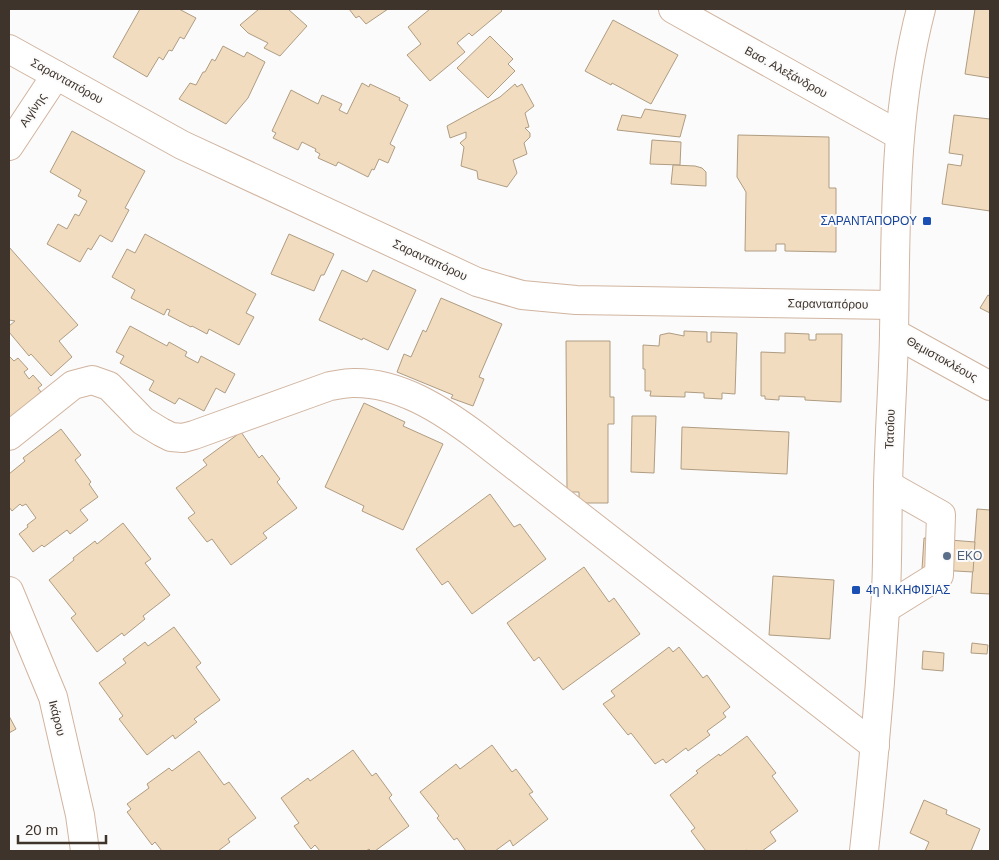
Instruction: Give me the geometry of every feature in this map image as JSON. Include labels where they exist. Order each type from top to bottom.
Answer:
[{"type":"street","name":"Βασ. Αλεξάνδρου","points":[[673,9],[900,135]]},
{"type":"street","name":"Τατοΐου","points":[[864,851],[886,608],[888,485],[900,135],[907,68],[921,9]]},
{"type":"street","name":"Σαρανταπόρου","points":[[9,48],[182,145],[478,282],[522,295],[576,300],[894,304]]},
{"type":"street","name":"Αιγίνης","points":[[9,146],[56,75]]},
{"type":"street","name":"Θεμιστοκλέους","points":[[894,333],[990,386]]},
{"type":"street","points":[[9,436],[73,385],[92,380],[109,386],[151,427],[171,436],[183,438],[330,386],[352,383],[381,386],[412,397],[448,414],[478,436],[875,746]]},
{"type":"street","points":[[886,608],[939,575],[941,515],[888,485]]},
{"type":"street","name":"Ικάρου","points":[[9,590],[53,697],[80,815],[85,851]]},
{"type":"building","points":[[140,9],[179,9],[196,18],[184,39],[180,37],[172,51],[169,50],[163,60],[159,57],[147,77],[113,57]]},
{"type":"building","points":[[259,9],[288,9],[307,26],[280,56],[264,48],[268,43],[248,33],[240,25]]},
{"type":"building","points":[[349,9],[388,9],[366,24],[359,16],[356,18]]},
{"type":"building","points":[[430,9],[500,9],[502,11],[472,36],[469,33],[457,43],[465,52],[430,81],[407,55],[421,44],[408,27]]},
{"type":"building","points":[[975,9],[990,9],[990,78],[965,74]]},
{"type":"building","points":[[613,20],[678,55],[651,104],[585,71]]},
{"type":"building","points":[[490,36],[513,59],[508,64],[515,71],[488,98],[457,68]]},
{"type":"building","points":[[223,46],[244,57],[247,52],[265,62],[248,98],[226,124],[179,99],[190,83],[196,85],[212,59],[215,61]]},
{"type":"building","points":[[362,83],[369,87],[370,84],[400,98],[399,100],[408,105],[390,144],[395,147],[388,163],[379,159],[368,177],[338,162],[336,166],[318,158],[320,154],[315,151],[316,149],[302,142],[298,150],[273,138],[276,133],[272,131],[291,90],[318,104],[322,95],[342,104],[339,110],[347,114]]},
{"type":"building","points":[[515,84],[517,87],[522,84],[534,106],[525,113],[529,127],[525,128],[530,133],[530,137],[524,143],[527,154],[513,160],[517,173],[507,187],[478,179],[477,171],[461,166],[464,147],[460,143],[466,138],[466,132],[450,138],[447,126],[500,97]]},
{"type":"building","points":[[645,109],[686,115],[680,137],[617,130],[622,115],[641,118]]},
{"type":"building","points":[[954,115],[990,119],[990,211],[942,204],[948,164],[961,166],[963,155],[949,153]]},
{"type":"building","points":[[72,131],[145,171],[125,208],[129,210],[112,242],[100,235],[91,250],[88,248],[80,262],[47,244],[58,224],[67,229],[75,214],[79,216],[87,201],[78,196],[81,190],[50,172]]},
{"type":"building","points":[[738,135],[829,137],[829,188],[836,188],[836,252],[785,251],[785,244],[776,244],[776,251],[745,251],[746,192],[737,177]]},
{"type":"building","points":[[652,140],[681,142],[680,165],[650,164]]},
{"type":"building","points":[[673,165],[702,168],[706,172],[706,186],[671,184]]},
{"type":"building","points":[[145,234],[256,294],[246,313],[254,317],[239,345],[209,329],[207,334],[191,327],[168,315],[170,310],[167,309],[164,315],[131,298],[135,290],[112,277],[127,249],[135,253]]},
{"type":"building","points":[[289,234],[334,254],[314,291],[271,274]]},
{"type":"building","points":[[9,247],[78,325],[59,341],[72,357],[51,376],[31,354],[29,356],[9,332],[9,326],[15,321],[9,320]]},
{"type":"building","points":[[342,270],[367,282],[373,270],[416,290],[388,350],[319,320]]},
{"type":"building","points":[[988,295],[990,296],[990,313],[980,308]]},
{"type":"building","points":[[441,298],[502,324],[479,377],[484,379],[473,406],[451,398],[453,395],[397,372],[404,354],[411,357],[423,330],[426,332]]},
{"type":"building","points":[[130,326],[167,346],[169,342],[187,352],[185,356],[198,363],[201,356],[235,374],[225,393],[216,388],[204,411],[179,398],[175,404],[149,390],[154,381],[120,363],[124,356],[116,352]]},
{"type":"building","points":[[684,331],[707,332],[707,342],[711,342],[711,332],[737,333],[735,394],[722,393],[722,399],[704,398],[704,393],[685,392],[685,397],[650,396],[651,391],[645,391],[643,345],[659,346],[660,335],[669,333],[684,336]]},
{"type":"building","points":[[785,333],[809,334],[809,340],[816,340],[816,334],[842,334],[841,402],[805,400],[805,397],[779,396],[779,400],[765,399],[765,396],[761,396],[761,352],[785,353]]},
{"type":"building","points":[[566,341],[610,341],[610,397],[614,397],[614,424],[608,424],[608,503],[579,503],[579,492],[567,492]]},
{"type":"building","points":[[9,358],[14,361],[18,358],[28,369],[24,372],[29,379],[33,375],[42,385],[38,388],[41,392],[9,421]]},
{"type":"building","points":[[364,403],[405,422],[403,426],[443,444],[403,530],[362,511],[364,506],[325,487]]},
{"type":"building","points":[[632,416],[656,416],[654,473],[631,472]]},
{"type":"building","points":[[682,427],[789,432],[787,474],[681,469]]},
{"type":"building","points":[[61,429],[81,455],[75,460],[91,482],[89,484],[98,497],[80,510],[88,520],[70,534],[67,530],[44,547],[42,545],[33,552],[19,534],[36,518],[26,504],[22,506],[20,504],[12,511],[9,507],[9,474],[25,461],[23,458]]},
{"type":"building","points":[[241,432],[259,458],[262,455],[280,479],[277,482],[297,508],[263,533],[267,538],[231,565],[212,539],[207,542],[188,518],[195,513],[176,488],[207,465],[203,460]]},
{"type":"building","points":[[490,494],[514,527],[520,524],[546,559],[472,614],[448,581],[442,585],[416,549]]},
{"type":"building","points":[[977,509],[990,510],[990,594],[971,593]]},
{"type":"building","points":[[123,523],[151,559],[145,563],[170,595],[143,616],[145,619],[124,636],[122,633],[97,652],[71,618],[76,614],[49,580],[95,541],[97,544]]},
{"type":"building","points":[[924,538],[975,542],[973,572],[922,569]]},
{"type":"building","points":[[584,567],[609,602],[614,598],[640,634],[563,690],[539,657],[534,661],[507,623]]},
{"type":"building","points":[[773,576],[834,580],[830,639],[769,635]]},
{"type":"building","points":[[174,627],[201,663],[196,667],[220,700],[194,719],[197,722],[175,739],[173,735],[147,755],[119,719],[123,716],[99,683],[126,663],[123,659],[145,642],[148,646]]},
{"type":"building","points":[[972,643],[988,645],[987,654],[971,653]]},
{"type":"building","points":[[669,647],[673,652],[679,647],[703,678],[707,675],[730,707],[723,713],[726,717],[707,731],[710,735],[688,751],[686,748],[666,763],[663,759],[655,764],[631,733],[628,735],[603,704],[615,696],[611,691]]},
{"type":"building","points":[[923,651],[944,653],[943,671],[922,669]]},
{"type":"building","points":[[9,716],[16,729],[9,733]]},
{"type":"building","points":[[747,736],[776,773],[772,776],[798,811],[770,832],[776,841],[762,851],[706,851],[691,831],[695,828],[670,795],[698,773],[696,771]]},
{"type":"building","points":[[492,745],[512,772],[516,769],[533,792],[529,794],[548,819],[513,846],[510,840],[495,851],[466,851],[457,838],[454,840],[437,818],[439,816],[420,792],[456,764],[460,769]]},
{"type":"building","points":[[353,750],[372,776],[376,773],[392,795],[389,798],[409,826],[375,851],[369,849],[366,851],[320,851],[315,845],[311,849],[294,826],[299,823],[281,798],[308,778],[310,781]]},
{"type":"building","points":[[199,751],[224,785],[229,782],[256,818],[228,839],[230,842],[218,851],[162,851],[155,842],[152,845],[127,812],[131,809],[127,804],[149,788],[147,784],[169,768],[172,771]]},
{"type":"building","points":[[924,800],[947,810],[946,814],[980,829],[971,851],[925,851],[929,842],[910,833]]},
{"type":"place","name":"ΣΑΡΑΝΤΑΠΟΡΟΥ","points":[[927,221]]},
{"type":"place","name":"EKO","points":[[947,556]]},
{"type":"place","name":"4η Ν.ΚΗΦΙΣΙΑΣ","points":[[856,590]]}]
